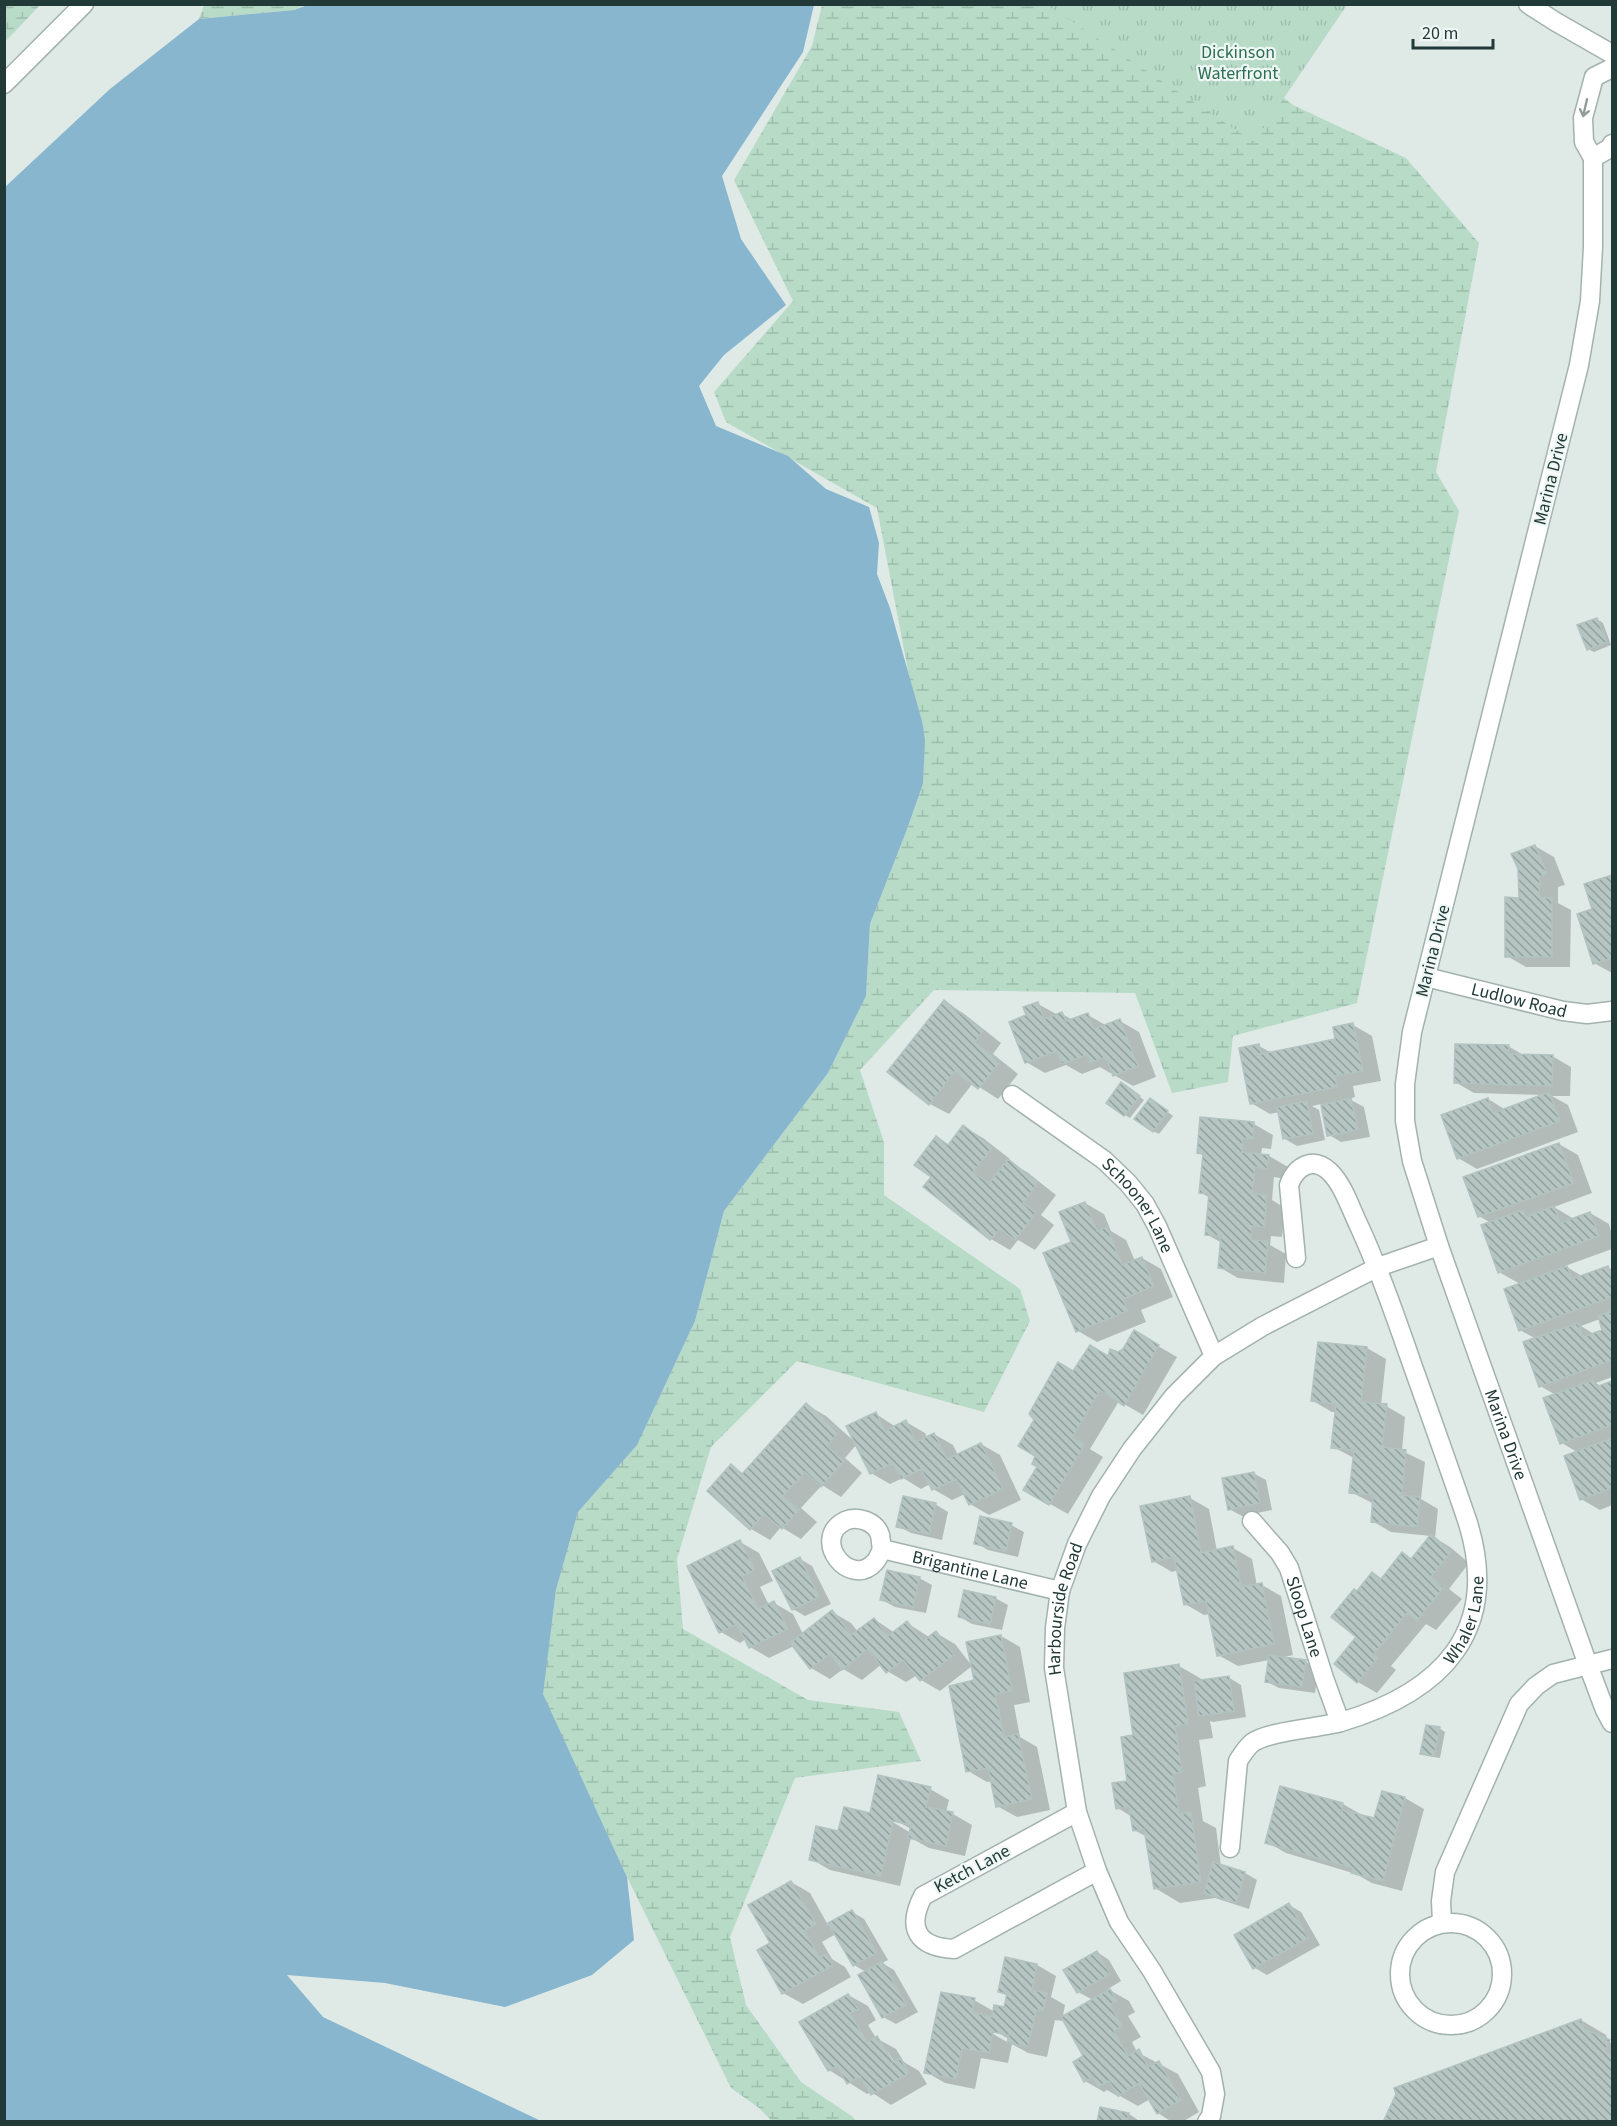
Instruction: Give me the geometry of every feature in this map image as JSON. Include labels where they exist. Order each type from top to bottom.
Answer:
[{"type":"street","points":[[4,84],[84,4]]},
{"type":"street","points":[[1528,4],[1612,54]]},
{"type":"street","name":"Marina Drive","points":[[1612,68],[1594,77],[1582,118],[1584,142],[1593,158],[1592,274],[1579,365],[1412,1032],[1406,1084],[1405,1121],[1412,1161],[1439,1246],[1588,1665],[1612,1723]]},
{"type":"street","points":[[1593,158],[1610,148],[1612,144]]},
{"type":"street","name":"Ludlow Road","points":[[1426,977],[1563,1011],[1587,1014],[1612,1011]]},
{"type":"street","name":"Schooner Lane","points":[[1012,1095],[1104,1160],[1128,1183],[1145,1204],[1157,1226],[1214,1356]]},
{"type":"street","name":"Whaler Lane","points":[[1230,1848],[1238,1761],[1244,1751],[1254,1742],[1267,1737],[1341,1722],[1409,1694],[1446,1664],[1468,1630],[1475,1611],[1478,1591],[1479,1570],[1476,1547],[1378,1268],[1341,1188],[1331,1173],[1312,1163],[1298,1170],[1289,1185],[1296,1258]]},
{"type":"street","name":"Harbourside Road","points":[[1207,2121],[1211,2116],[1215,2094],[1211,2072],[1157,1980],[1119,1922],[1097,1871],[1077,1812],[1054,1668],[1054,1628],[1060,1591],[1077,1544],[1101,1496],[1132,1449],[1174,1396],[1214,1356],[1263,1326],[1378,1268],[1439,1246]]},
{"type":"street","name":"Sloop Lane","points":[[1252,1521],[1280,1553],[1289,1568],[1324,1678],[1341,1722]]},
{"type":"street","name":"Brigantine Lane","points":[[882,1549],[1060,1591]]},
{"type":"street","points":[[1442,1923],[1441,1901],[1445,1872],[1519,1704],[1536,1686],[1553,1674],[1612,1659]]},
{"type":"street","name":"Ketch Lane","points":[[1077,1812],[922,1896],[915,1910],[916,1926],[923,1941],[936,1948],[954,1949],[1097,1871]]},
{"type":"street","points":[[1442,1923],[1460,1923],[1479,1930],[1496,1948],[1503,1972],[1499,1995],[1487,2012],[1470,2022],[1452,2026],[1425,2019],[1409,2004],[1401,1987],[1400,1964],[1410,1942],[1423,1930],[1442,1923]]},
{"type":"green space","points":[[4,5],[40,5],[5,42]]},
{"type":"green space","points":[[204,5],[304,5],[294,10],[199,19]]},
{"type":"green space","points":[[822,5],[1171,5],[1293,105],[1406,158],[1479,243],[1436,472],[1459,511],[1357,1003],[1233,1036],[1228,1082],[1172,1093],[1135,993],[934,990],[860,1070],[884,1142],[884,1195],[1020,1289],[1030,1321],[984,1412],[797,1361],[711,1447],[677,1559],[683,1629],[808,1700],[899,1712],[921,1761],[795,1778],[730,1937],[746,2005],[801,2082],[856,2121],[772,2121],[759,2108],[731,2088],[627,1877],[542,1694],[556,1590],[578,1512],[637,1444],[695,1321],[724,1211],[828,1073],[866,996],[870,924],[923,784],[924,755],[877,508],[726,422],[714,392],[793,301],[734,180],[812,46]]},
{"type":"green space","name":"Dickinson Waterfront","points":[[1047,5],[1347,5],[1254,142]]},
{"type":"water","points":[[310,4],[814,5],[803,52],[722,176],[741,239],[786,305],[724,355],[699,386],[716,426],[788,456],[826,489],[869,507],[879,543],[877,574],[890,608],[922,721],[925,740],[923,784],[870,924],[866,996],[828,1073],[724,1211],[695,1321],[637,1445],[578,1512],[556,1590],[543,1694],[627,1877],[634,1940],[592,1975],[505,2007],[385,1983],[287,1975],[323,2017],[541,2121],[5,2121],[5,187],[110,89],[199,19],[294,10]]},
{"type":"building","points":[[1597,618],[1607,642],[1587,650],[1577,625]]},
{"type":"building","points":[[1535,845],[1547,874],[1540,877],[1539,897],[1552,898],[1552,957],[1505,957],[1505,897],[1519,898],[1518,869],[1511,854]]},
{"type":"building","points":[[1612,875],[1612,958],[1593,964],[1577,914],[1592,909],[1584,884]]},
{"type":"building","points":[[944,1000],[983,1031],[975,1042],[1000,1062],[978,1089],[955,1071],[929,1105],[887,1072]]},
{"type":"building","points":[[1038,1002],[1044,1019],[1062,1012],[1066,1021],[1088,1013],[1094,1029],[1120,1019],[1138,1066],[1113,1076],[1106,1057],[1090,1063],[1087,1055],[1062,1064],[1057,1051],[1025,1063],[1009,1022],[1026,1015],[1023,1007]]},
{"type":"building","points":[[1353,1023],[1363,1071],[1335,1076],[1337,1087],[1250,1104],[1239,1048],[1259,1044],[1261,1054],[1335,1039],[1333,1027]]},
{"type":"building","points":[[1455,1044],[1509,1045],[1508,1054],[1553,1055],[1552,1086],[1454,1083]]},
{"type":"building","points":[[1121,1082],[1140,1096],[1124,1116],[1106,1103]]},
{"type":"building","points":[[1549,1092],[1560,1121],[1457,1159],[1441,1115],[1488,1098],[1493,1113]]},
{"type":"building","points":[[1150,1098],[1168,1111],[1153,1132],[1134,1119]]},
{"type":"building","points":[[1351,1098],[1358,1130],[1327,1136],[1321,1105]]},
{"type":"building","points":[[1307,1101],[1313,1134],[1283,1139],[1277,1107]]},
{"type":"building","points":[[1200,1117],[1254,1122],[1253,1139],[1243,1138],[1242,1152],[1269,1155],[1267,1169],[1255,1167],[1252,1194],[1267,1195],[1264,1227],[1252,1226],[1251,1240],[1268,1241],[1265,1273],[1218,1268],[1221,1236],[1205,1235],[1209,1194],[1199,1193],[1203,1154],[1197,1153]]},
{"type":"building","points":[[963,1125],[992,1148],[973,1172],[989,1183],[1008,1159],[1038,1183],[1023,1203],[1036,1213],[1015,1240],[1000,1229],[990,1240],[923,1187],[931,1177],[914,1165],[936,1136],[948,1145]]},
{"type":"building","points":[[1559,1143],[1574,1183],[1478,1217],[1463,1177]]},
{"type":"building","points":[[1085,1202],[1097,1231],[1107,1227],[1122,1265],[1142,1257],[1154,1286],[1123,1299],[1128,1311],[1076,1332],[1043,1253],[1071,1242],[1059,1212]]},
{"type":"building","points":[[1554,1206],[1560,1223],[1590,1212],[1599,1236],[1498,1273],[1481,1225],[1523,1210],[1526,1217]]},
{"type":"building","points":[[1567,1266],[1572,1279],[1608,1266],[1612,1278],[1612,1297],[1519,1331],[1504,1289]]},
{"type":"building","points":[[1612,1311],[1612,1360],[1539,1387],[1523,1342],[1578,1323],[1583,1337],[1602,1330],[1598,1316]]},
{"type":"building","points":[[1134,1330],[1159,1345],[1124,1406],[1100,1390],[1072,1438],[1085,1444],[1049,1505],[1023,1490],[1037,1467],[1032,1464],[1035,1456],[1018,1446],[1034,1420],[1029,1414],[1058,1362],[1073,1371],[1090,1345],[1108,1356],[1110,1349],[1118,1352],[1123,1349]]},
{"type":"building","points":[[1318,1342],[1367,1347],[1361,1402],[1387,1404],[1382,1447],[1406,1450],[1402,1495],[1420,1497],[1417,1527],[1371,1522],[1373,1495],[1349,1493],[1354,1450],[1331,1448],[1336,1404],[1311,1401]]},
{"type":"building","points":[[1593,1380],[1596,1387],[1612,1381],[1612,1425],[1560,1444],[1543,1398]]},
{"type":"building","points":[[806,1403],[839,1432],[827,1446],[844,1461],[821,1487],[805,1472],[783,1496],[799,1510],[782,1529],[764,1514],[750,1530],[707,1491],[731,1464],[742,1474]]},
{"type":"building","points":[[876,1412],[885,1431],[906,1420],[916,1442],[934,1433],[947,1459],[981,1443],[1003,1489],[969,1505],[956,1479],[932,1490],[921,1469],[901,1479],[893,1463],[870,1474],[846,1426]]},
{"type":"building","points":[[1612,1438],[1612,1488],[1580,1500],[1564,1456]]},
{"type":"building","points":[[1254,1472],[1260,1503],[1228,1510],[1222,1478]]},
{"type":"building","points":[[903,1496],[936,1503],[929,1534],[896,1527]]},
{"type":"building","points":[[1190,1496],[1201,1553],[1233,1546],[1241,1587],[1262,1583],[1274,1644],[1217,1656],[1206,1601],[1184,1605],[1174,1557],[1152,1562],[1140,1506]]},
{"type":"building","points":[[980,1516],[1012,1523],[1006,1551],[974,1544]]},
{"type":"building","points":[[1431,1534],[1451,1552],[1431,1577],[1444,1587],[1417,1621],[1407,1613],[1373,1655],[1378,1658],[1357,1683],[1334,1664],[1356,1637],[1331,1617],[1354,1589],[1357,1591],[1372,1572],[1381,1579],[1402,1552],[1411,1559]]},
{"type":"building","points":[[740,1540],[755,1570],[742,1576],[758,1609],[774,1601],[788,1629],[749,1648],[737,1624],[719,1633],[687,1566]]},
{"type":"building","points":[[800,1557],[819,1597],[792,1610],[772,1571]]},
{"type":"building","points":[[887,1570],[920,1577],[913,1607],[880,1600]]},
{"type":"building","points":[[964,1590],[996,1597],[990,1624],[958,1617]]},
{"type":"building","points":[[832,1610],[851,1635],[874,1618],[888,1636],[907,1621],[923,1641],[936,1631],[954,1655],[920,1681],[903,1660],[886,1673],[868,1649],[842,1670],[830,1654],[810,1669],[790,1643]]},
{"type":"building","points":[[1001,1635],[1012,1691],[995,1694],[1004,1737],[1018,1734],[1032,1799],[996,1807],[988,1768],[966,1772],[949,1686],[974,1680],[966,1642]]},
{"type":"building","points":[[1269,1655],[1306,1660],[1302,1687],[1265,1682]]},
{"type":"building","points":[[1179,1664],[1188,1724],[1175,1726],[1182,1772],[1173,1774],[1179,1814],[1191,1812],[1201,1882],[1154,1889],[1144,1829],[1133,1831],[1129,1807],[1116,1809],[1112,1783],[1127,1781],[1121,1737],[1133,1735],[1124,1673]]},
{"type":"building","points":[[1229,1676],[1234,1711],[1199,1716],[1194,1681]]},
{"type":"building","points":[[1426,1725],[1440,1727],[1434,1756],[1420,1754]]},
{"type":"building","points":[[878,1775],[931,1787],[926,1807],[953,1812],[946,1846],[908,1838],[911,1825],[893,1821],[881,1876],[809,1860],[816,1826],[838,1831],[844,1807],[870,1813]]},
{"type":"building","points":[[1280,1786],[1343,1803],[1342,1810],[1374,1818],[1382,1791],[1405,1797],[1383,1881],[1351,1873],[1353,1868],[1265,1843]]},
{"type":"building","points":[[1213,1862],[1245,1872],[1236,1903],[1204,1893]]},
{"type":"building","points":[[791,1881],[816,1924],[804,1931],[820,1958],[826,1954],[833,1965],[782,1994],[757,1950],[770,1943],[748,1905]]},
{"type":"building","points":[[1289,1903],[1308,1938],[1253,1969],[1234,1935]]},
{"type":"building","points":[[852,1910],[877,1953],[853,1966],[828,1923]]},
{"type":"building","points":[[1097,1951],[1110,1974],[1077,1993],[1063,1970]]},
{"type":"building","points":[[1005,1957],[1037,1964],[1032,1990],[1047,1993],[1043,2011],[1036,2010],[1028,2047],[1007,2043],[1009,2035],[993,2032],[989,2053],[962,2048],[956,2079],[924,2073],[941,1992],[975,1998],[972,2012],[992,2017],[994,2005],[1004,2007],[1007,1994],[998,1992]]},
{"type":"building","points":[[882,1961],[906,2005],[882,2018],[858,1975]]},
{"type":"building","points":[[1110,1989],[1117,2001],[1110,2005],[1122,2026],[1114,2031],[1128,2056],[1139,2049],[1148,2067],[1159,2061],[1181,2100],[1157,2114],[1139,2083],[1118,2096],[1109,2081],[1098,2087],[1093,2077],[1084,2082],[1073,2062],[1083,2056],[1061,2017]]},
{"type":"building","points":[[848,1994],[858,2009],[850,2013],[867,2042],[877,2036],[893,2062],[900,2058],[909,2073],[871,2095],[860,2076],[847,2084],[837,2066],[828,2071],[799,2022]]},
{"type":"building","points":[[1581,2019],[1584,2029],[1610,2040],[1605,2051],[1612,2055],[1612,2121],[1384,2120],[1396,2094],[1394,2088]]},
{"type":"building","points":[[1100,2107],[1129,2113],[1127,2122],[1097,2122]]}]
